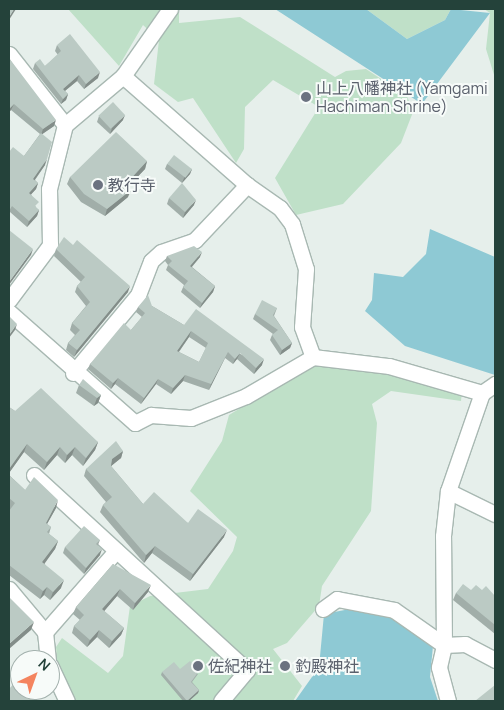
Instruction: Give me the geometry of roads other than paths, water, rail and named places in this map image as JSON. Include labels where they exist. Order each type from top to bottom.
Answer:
[{"type":"street","points":[[9,300],[50,245],[49,189],[65,125],[123,76],[170,9]]},
{"type":"street","points":[[9,54],[65,125]]},
{"type":"street","points":[[123,76],[247,185],[280,208],[292,224],[306,269],[302,327],[313,357]]},
{"type":"street","points":[[73,373],[138,295],[152,262],[161,252],[195,240],[247,185]]},
{"type":"street","points":[[9,312],[73,373],[134,423],[151,415],[191,418],[246,396],[313,357],[390,366],[482,393]]},
{"type":"street","points":[[448,701],[439,667],[444,645],[443,536],[448,491],[482,393],[495,384]]},
{"type":"street","points":[[34,475],[116,551],[178,602],[247,670],[221,701]]},
{"type":"street","points":[[448,491],[495,514]]},
{"type":"street","points":[[45,632],[116,551]]},
{"type":"street","points":[[9,589],[45,632],[47,650]]},
{"type":"street","points":[[323,609],[337,599],[394,610],[444,645],[465,644],[495,660]]},
{"type":"street","points":[[60,685],[68,701]]},
{"type":"water","points":[[275,9],[366,9],[407,39],[445,20],[451,9],[490,13],[422,104]]},
{"type":"water","points":[[430,229],[495,257],[495,375],[405,346],[365,311],[372,300],[374,273],[403,277],[426,254]]},
{"type":"water","points":[[350,609],[394,617],[433,646],[430,677],[438,701],[295,701],[319,667],[324,614]]},
{"type":"place","name":"山上八幡神社 (Yamgami Hachiman Shrine)","points":[[306,97]]},
{"type":"place","name":"教行寺","points":[[98,185]]},
{"type":"place","name":"佐紀神社","points":[[198,666]]},
{"type":"place","name":"釣殿神社","points":[[285,666]]}]
